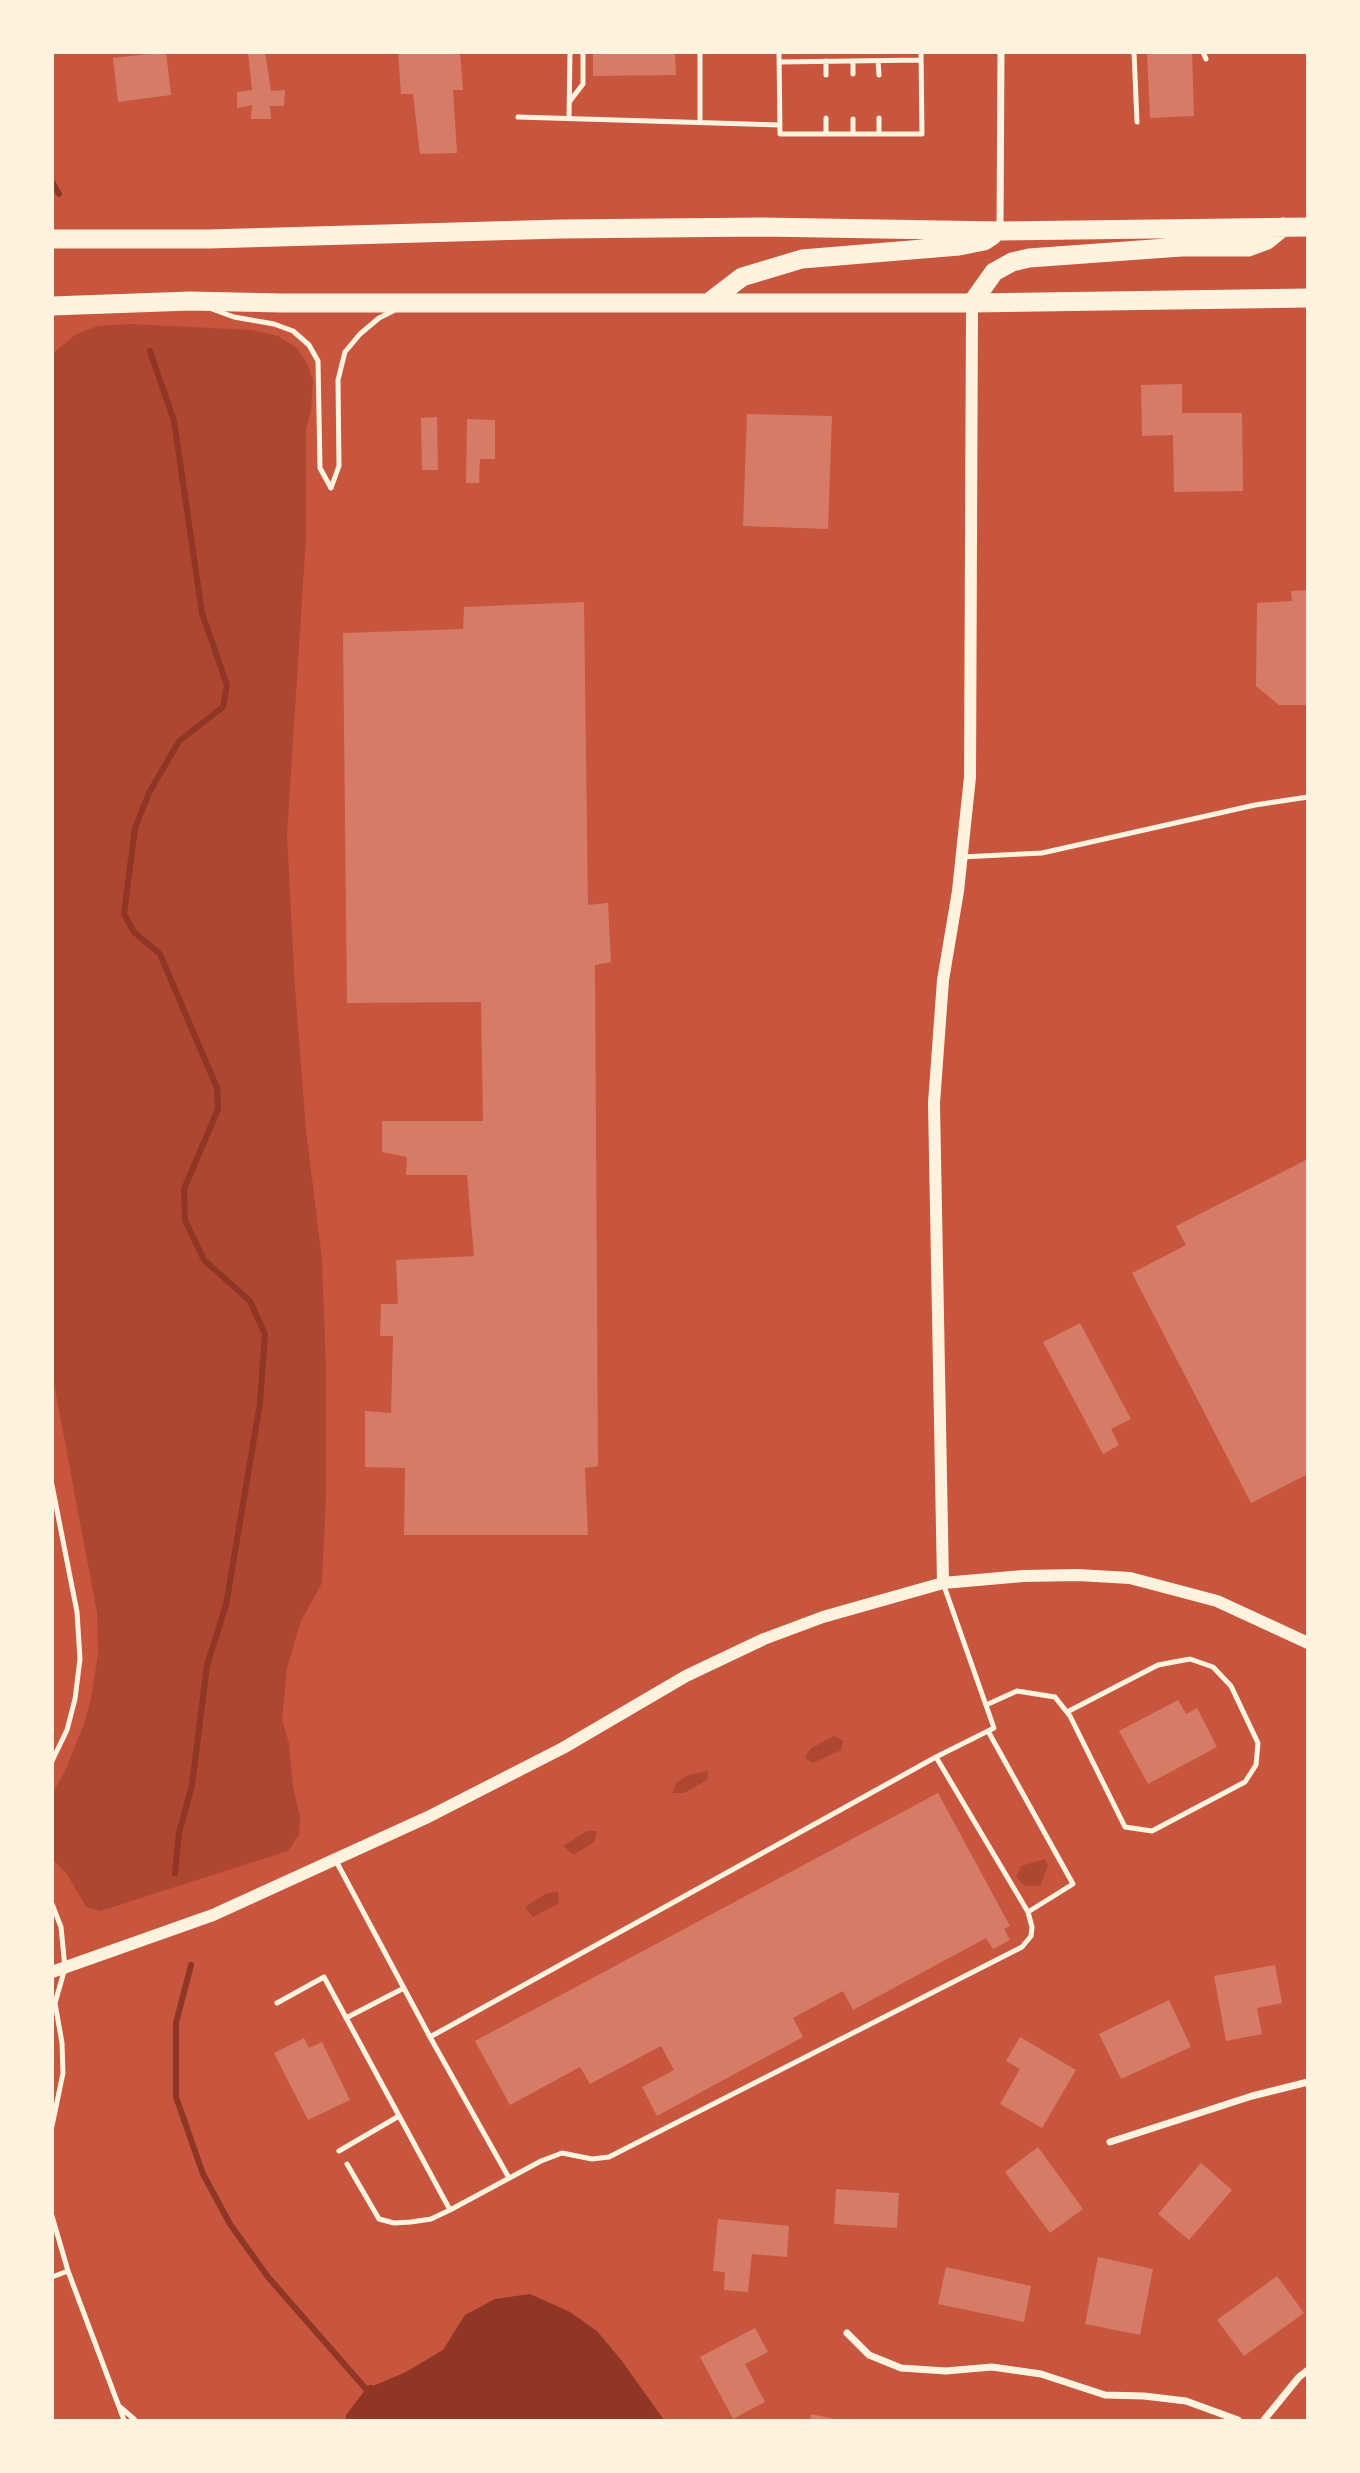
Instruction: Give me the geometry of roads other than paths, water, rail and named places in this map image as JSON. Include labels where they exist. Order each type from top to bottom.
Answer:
[{"type":"highway","points":[[52,239],[208,239],[533,229],[1000,231],[1307,226]]},
{"type":"highway","points":[[972,303],[994,272],[1012,262],[1029,258],[1181,247],[1248,247],[1266,240],[1283,227]]},
{"type":"highway","points":[[708,303],[742,277],[802,259],[960,246],[984,241],[1000,231]]},
{"type":"highway","points":[[52,306],[190,301],[972,303],[1307,298]]},
{"type":"street","points":[[1000,231],[1001,52]]},
{"type":"street","points":[[943,1583],[934,1104],[943,980],[970,777],[972,303]]},
{"type":"street","points":[[59,1970],[213,1914],[428,1817],[539,1760],[686,1676],[764,1639],[823,1616],[943,1583],[1023,1576],[1130,1578],[1217,1601],[1307,1643]]},
{"type":"street","points":[[1110,2142],[1252,2096],[1307,2082]]},
{"type":"street","points":[[847,2333],[869,2355],[901,2368],[946,2371],[992,2367],[1041,2374],[1105,2395],[1186,2401],[1238,2420]]},
{"type":"street","points":[[1264,2420],[1299,2376],[1307,2370]]},
{"type":"lane","points":[[569,118],[570,52]]},
{"type":"lane","points":[[569,101],[583,84],[583,52]]},
{"type":"lane","points":[[699,52],[700,122]]},
{"type":"lane","points":[[779,52],[780,134],[922,134],[921,52]]},
{"type":"lane","points":[[1134,52],[1137,122]]},
{"type":"lane","points":[[779,62],[921,60]]},
{"type":"lane","points":[[826,75],[827,61]]},
{"type":"lane","points":[[853,61],[853,74]]},
{"type":"lane","points":[[878,61],[878,75]]},
{"type":"lane","points":[[518,117],[780,125]]},
{"type":"lane","points":[[826,118],[826,134]]},
{"type":"lane","points":[[853,118],[853,134]]},
{"type":"lane","points":[[879,118],[879,134]]},
{"type":"lane","points":[[190,301],[234,317],[274,324],[293,331],[309,345],[318,360],[320,468],[331,488],[340,466],[338,380],[345,352],[360,334],[379,318],[409,303]]},
{"type":"lane","points":[[961,856],[1042,853],[1255,804],[1307,797]]},
{"type":"lane","points":[[52,1485],[77,1612],[80,1659],[75,1699],[67,1730],[52,1761]]},
{"type":"lane","points":[[430,2037],[936,1757],[994,1728],[943,1583]]},
{"type":"lane","points":[[986,1704],[1017,1691],[1055,1697],[1067,1712],[1125,1827],[1152,1831],[1245,1782],[1256,1765],[1258,1743],[1231,1686],[1213,1667],[1190,1659],[1158,1665],[1067,1712]]},
{"type":"lane","points":[[988,1731],[1073,1884],[1028,1912]]},
{"type":"lane","points":[[347,2164],[379,2219],[394,2223],[431,2219],[541,2161],[562,2154],[592,2159],[609,2157],[1022,1947],[1031,1936],[1032,1927],[1028,1912],[936,1757]]},
{"type":"lane","points":[[335,1859],[509,2178]]},
{"type":"lane","points":[[52,1904],[61,1927],[55,2003],[62,2043],[63,2073],[52,2126]]},
{"type":"lane","points":[[277,2003],[324,1977],[450,2210]]},
{"type":"lane","points":[[346,2018],[404,1988]]},
{"type":"lane","points":[[339,2151],[399,2116]]},
{"type":"lane","points":[[52,2216],[68,2271],[124,2420]]},
{"type":"lane","points":[[52,2277],[68,2271]]},
{"type":"lane","points":[[119,2406],[135,2420]]},
{"type":"waterway","points":[[52,182],[59,194]]},
{"type":"waterway","points":[[150,351],[174,421],[202,613],[227,685],[223,707],[179,741],[149,793],[135,828],[124,914],[134,932],[160,954],[217,1088],[218,1109],[184,1189],[185,1220],[204,1260],[250,1301],[265,1334],[260,1403],[226,1605],[207,1665],[192,1785],[179,1833],[175,1873]]},
{"type":"waterway","points":[[191,1965],[176,2023],[176,2097],[203,2174],[230,2224],[268,2277],[366,2389],[371,2388]]}]
